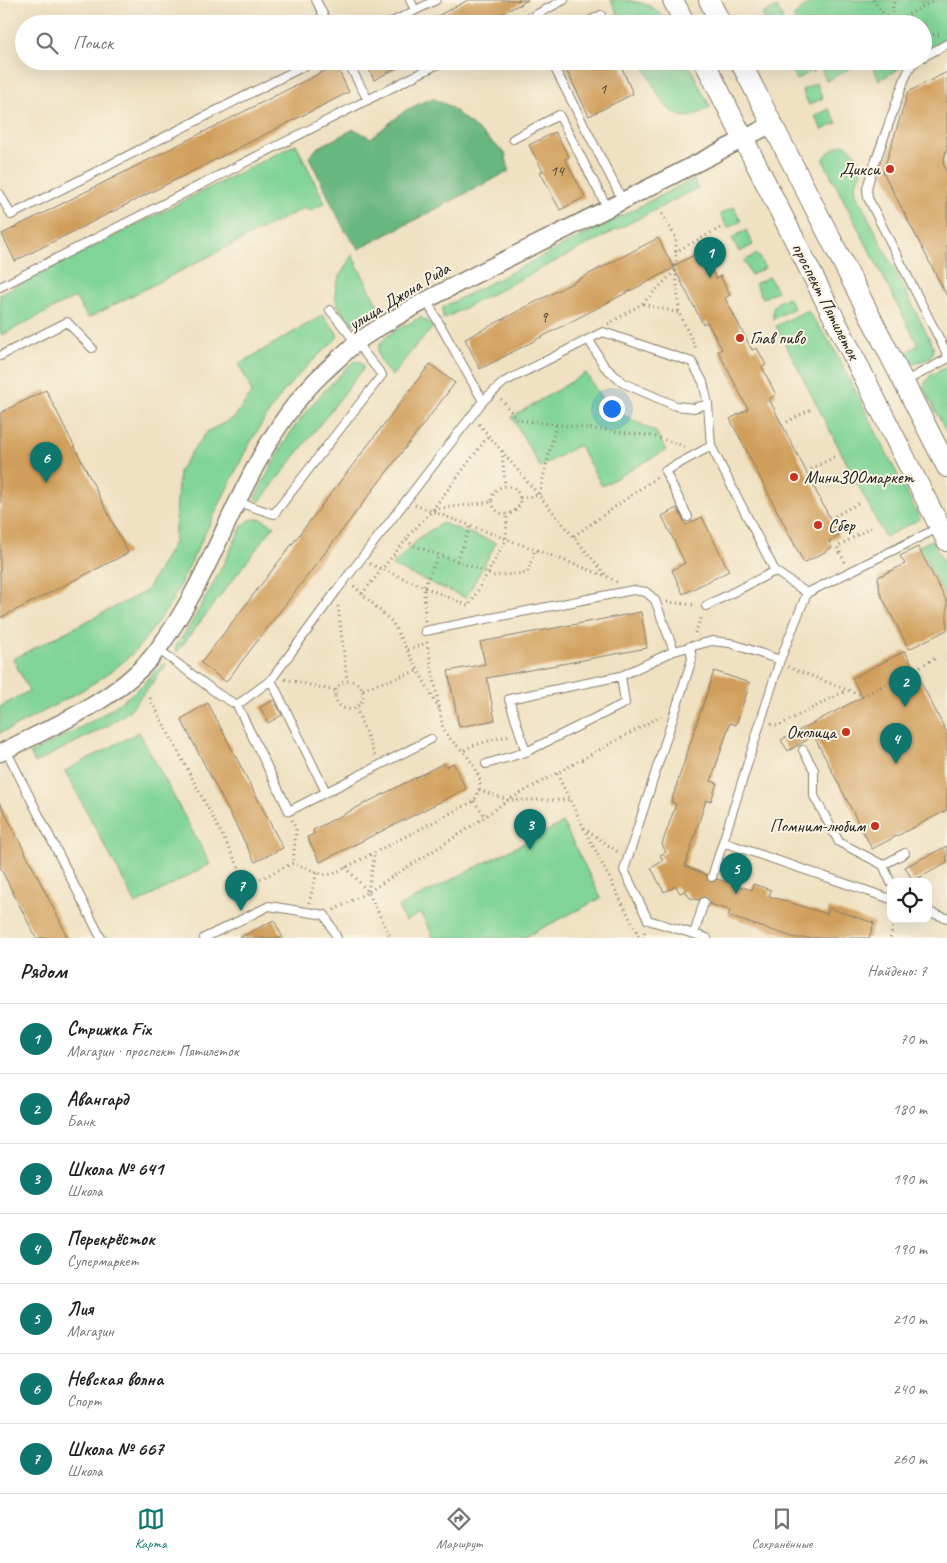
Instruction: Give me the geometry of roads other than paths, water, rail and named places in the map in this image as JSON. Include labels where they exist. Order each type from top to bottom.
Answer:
[{"type":"street","points":[[672,0],[680,15]]},
{"type":"street","points":[[709,0],[716,15]]},
{"type":"street","name":"проспект Пятилеток","points":[[709,70],[943,534]]},
{"type":"street","name":"проспект Пятилеток","points":[[745,70],[947,467]]},
{"type":"street","name":"улица Джона Рида","points":[[3,751],[95,704],[136,672],[158,649],[188,602],[237,502],[278,429],[298,401],[320,376],[357,343],[377,328],[425,300],[608,209],[772,124]]},
{"type":"lane","points":[[316,0],[324,15]]},
{"type":"lane","points":[[410,0],[415,10]]},
{"type":"lane","points":[[405,15],[436,0]]},
{"type":"lane","points":[[535,15],[564,0]]},
{"type":"lane","points":[[932,52],[947,44]]},
{"type":"lane","points":[[0,194],[11,215],[296,70]]},
{"type":"lane","points":[[352,70],[368,100]]},
{"type":"lane","points":[[0,287],[426,70]]},
{"type":"lane","points":[[556,70],[623,201]]},
{"type":"lane","points":[[909,70],[874,166],[867,188],[868,198],[947,354]]},
{"type":"lane","points":[[513,139],[559,115],[608,209]]},
{"type":"lane","points":[[425,300],[483,401]]},
{"type":"lane","points":[[237,502],[274,514],[382,375],[330,310]]},
{"type":"lane","points":[[0,356],[68,322],[92,348]]},
{"type":"lane","points":[[237,705],[272,678],[337,590],[483,401],[504,382],[604,332],[692,362],[703,382],[708,404],[711,446],[774,571],[807,593]]},
{"type":"lane","points":[[589,340],[604,366],[623,382],[676,406],[694,408],[708,404]]},
{"type":"lane","points":[[904,382],[947,359]]},
{"type":"lane","points":[[688,517],[664,471],[711,446]]},
{"type":"lane","points":[[712,877],[780,660],[807,593],[849,572],[943,534]]},
{"type":"lane","points":[[706,606],[774,571]]},
{"type":"lane","points":[[425,631],[633,590],[646,592],[655,600],[674,651]]},
{"type":"lane","points":[[526,752],[509,699],[621,676],[674,651],[712,640],[730,643],[780,660]]},
{"type":"lane","points":[[690,646],[692,660],[624,870],[648,920],[707,938]]},
{"type":"lane","points":[[158,649],[218,694],[237,705],[289,811],[431,739]]},
{"type":"lane","points":[[486,764],[526,752],[625,703],[621,676]]},
{"type":"lane","points":[[272,678],[326,792]]},
{"type":"lane","points":[[803,750],[814,770],[814,796],[839,842],[883,865],[889,878]]},
{"type":"lane","points":[[3,751],[101,938]]},
{"type":"lane","points":[[723,842],[887,897]]},
{"type":"lane","points":[[883,865],[905,853]]},
{"type":"lane","points":[[694,934],[704,902]]},
{"type":"lane","points":[[204,938],[269,906],[325,915],[336,938]]},
{"type":"lane","points":[[932,913],[947,918]]},
{"type":"place","name":"Дикси","points":[[890,169]]},
{"type":"place","name":"Стрижка Fix","points":[[710,278]]},
{"type":"place","name":"Глав пиво","points":[[740,338]]},
{"type":"place","name":"МиниЗООмаркет","points":[[794,477]]},
{"type":"place","name":"Невская волна","points":[[46,483]]},
{"type":"place","name":"Сбер","points":[[818,525]]},
{"type":"place","name":"Авангард","points":[[905,707]]},
{"type":"place","name":"Околица","points":[[846,732]]},
{"type":"place","name":"Перекрёсток","points":[[896,764]]},
{"type":"place","name":"Помним-любим","points":[[875,826]]},
{"type":"place","name":"Школа № 641","points":[[530,850]]},
{"type":"place","name":"Лия","points":[[736,894]]},
{"type":"place","name":"Школа № 667","points":[[241,911]]}]
